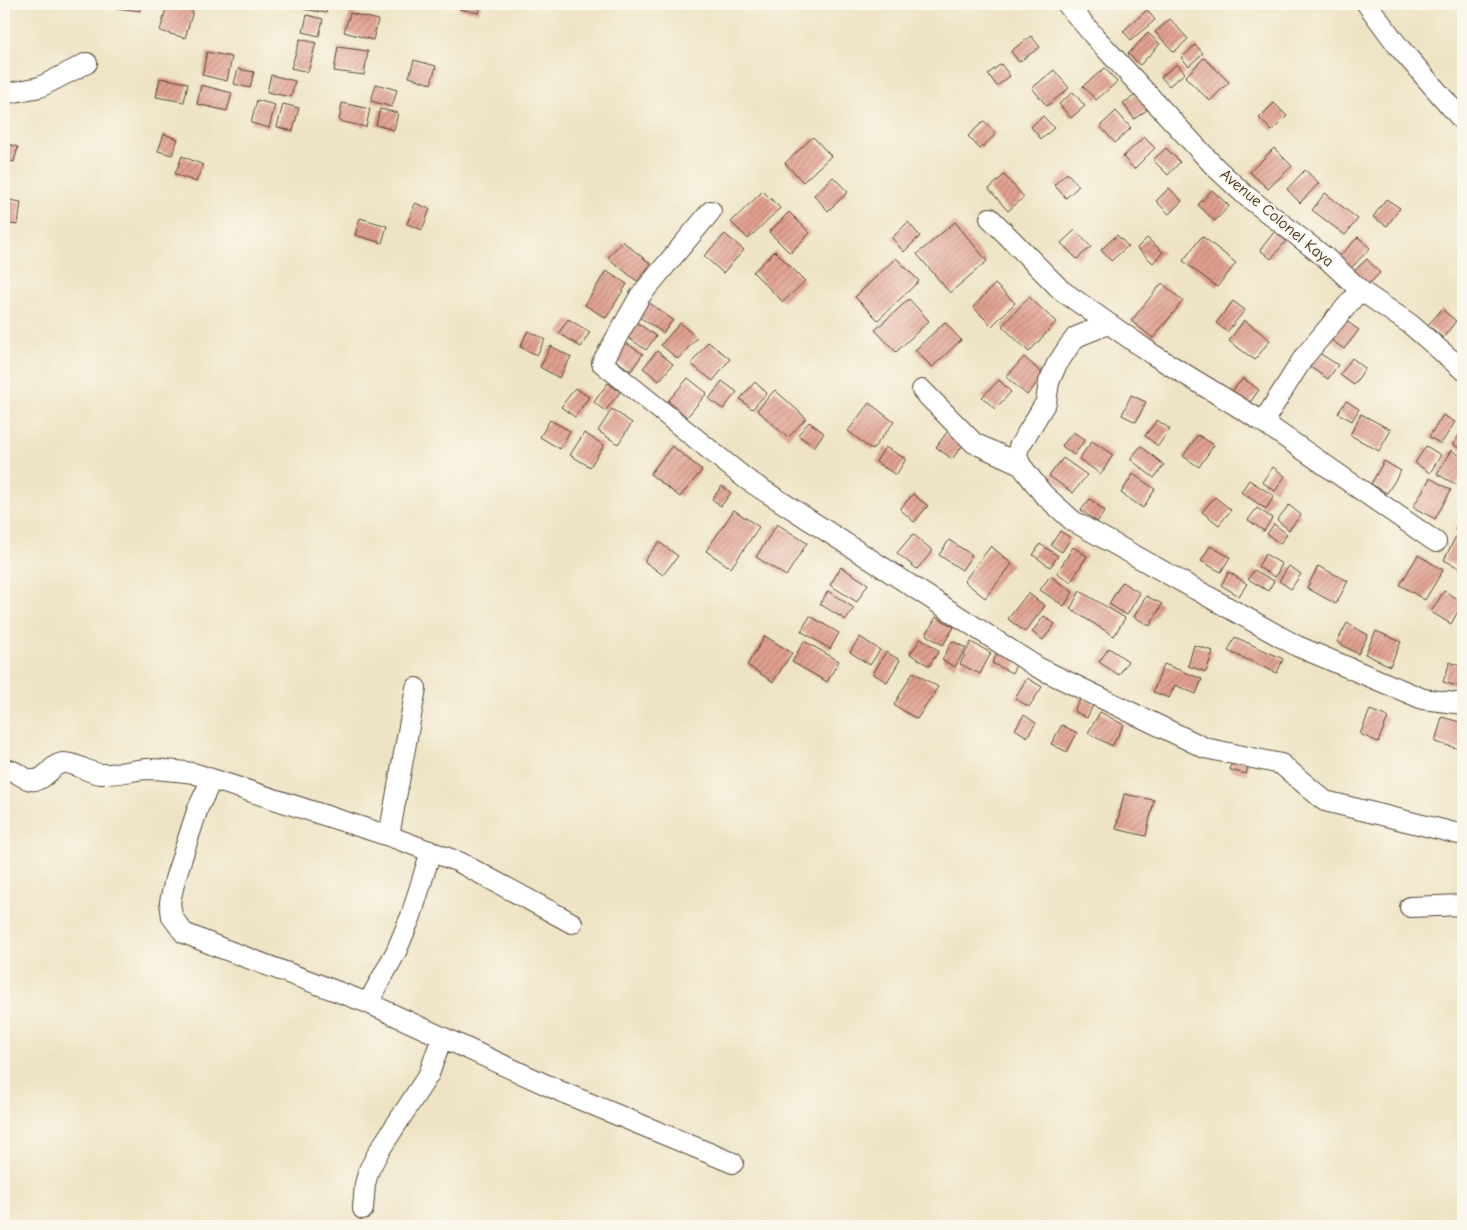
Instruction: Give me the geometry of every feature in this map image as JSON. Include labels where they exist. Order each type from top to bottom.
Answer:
[{"type":"street","name":"Avenue Colonel Kaya","points":[[1067,4],[1094,36],[1215,167],[1245,195],[1326,258],[1360,290],[1410,324],[1463,370]]},
{"type":"street","points":[[1367,4],[1398,46],[1463,120]]},
{"type":"street","points":[[4,94],[40,87],[87,63]]},
{"type":"street","points":[[712,210],[640,296],[602,364],[746,479],[1037,667],[1205,748],[1281,764],[1325,801],[1463,835]]},
{"type":"street","points":[[990,218],[1061,290],[1152,354],[1263,422],[1436,542]]},
{"type":"street","points":[[1263,422],[1304,358],[1360,290]]},
{"type":"street","points":[[1108,324],[1076,337],[1056,366],[1049,382],[1046,402],[1019,447],[1020,464],[1043,494],[1073,521],[1297,646],[1423,698],[1463,704]]},
{"type":"street","points":[[922,390],[974,443],[1020,464]]},
{"type":"street","points":[[389,836],[416,688]]},
{"type":"street","points":[[4,770],[11,770],[33,781],[40,779],[58,764],[64,763],[100,774],[114,774],[146,769],[193,773],[431,851],[480,872],[572,923]]},
{"type":"street","points":[[212,779],[198,808],[175,879],[170,902],[172,916],[184,933],[368,1003],[562,1092],[733,1163]]},
{"type":"street","points":[[368,1003],[396,952],[411,916],[431,851]]},
{"type":"street","points":[[1410,907],[1463,905]]},
{"type":"street","points":[[363,1209],[365,1184],[369,1170],[379,1151],[429,1074],[442,1037]]},
{"type":"building","points":[[109,4],[141,4],[140,11],[109,7]]},
{"type":"building","points":[[167,4],[193,11],[185,38],[160,31]]},
{"type":"building","points":[[305,4],[328,4],[326,13],[304,9]]},
{"type":"building","points":[[460,4],[481,4],[479,13],[459,9]]},
{"type":"building","points":[[1147,10],[1155,20],[1131,40],[1123,31]]},
{"type":"building","points":[[350,13],[378,20],[373,40],[344,32]]},
{"type":"building","points":[[307,15],[323,19],[319,36],[303,32]]},
{"type":"building","points":[[1170,19],[1188,39],[1174,52],[1155,32]]},
{"type":"building","points":[[1148,33],[1160,44],[1140,65],[1128,54]]},
{"type":"building","points":[[1031,36],[1040,47],[1019,62],[1011,51]]},
{"type":"building","points":[[300,39],[316,43],[308,72],[291,68]]},
{"type":"building","points":[[1195,45],[1203,53],[1189,66],[1181,58]]},
{"type":"building","points":[[338,47],[368,51],[364,75],[334,71]]},
{"type":"building","points":[[207,52],[232,57],[227,81],[202,75]]},
{"type":"building","points":[[1204,58],[1229,82],[1210,101],[1185,77]]},
{"type":"building","points":[[414,60],[436,66],[431,84],[409,77]]},
{"type":"building","points":[[1001,64],[1010,76],[997,86],[988,74]]},
{"type":"building","points":[[1177,64],[1185,73],[1169,86],[1161,77]]},
{"type":"building","points":[[1105,68],[1117,82],[1096,100],[1083,86]]},
{"type":"building","points":[[238,69],[254,72],[250,88],[234,84]]},
{"type":"building","points":[[1054,70],[1069,88],[1047,106],[1032,88]]},
{"type":"building","points":[[271,75],[295,81],[291,97],[267,92]]},
{"type":"building","points":[[160,78],[188,83],[184,102],[156,97]]},
{"type":"building","points":[[376,84],[397,90],[392,107],[371,101]]},
{"type":"building","points":[[201,85],[232,93],[227,111],[197,104]]},
{"type":"building","points":[[1073,92],[1085,106],[1071,118],[1059,104]]},
{"type":"building","points":[[1136,95],[1147,110],[1134,119],[1123,103]]},
{"type":"building","points":[[257,100],[275,105],[269,128],[251,123]]},
{"type":"building","points":[[342,103],[370,109],[366,127],[339,121]]},
{"type":"building","points":[[1274,103],[1287,116],[1272,131],[1259,118]]},
{"type":"building","points":[[283,104],[299,108],[293,131],[277,127]]},
{"type":"building","points":[[380,109],[398,113],[394,130],[376,125]]},
{"type":"building","points":[[1116,111],[1131,128],[1115,143],[1100,126]]},
{"type":"building","points":[[1043,116],[1054,128],[1041,139],[1031,127]]},
{"type":"building","points":[[984,121],[996,134],[980,149],[968,136]]},
{"type":"building","points":[[164,134],[178,139],[172,155],[158,151]]},
{"type":"building","points":[[813,137],[831,156],[803,182],[785,163]]},
{"type":"building","points":[[1144,137],[1155,148],[1134,169],[1123,157]]},
{"type":"building","points":[[4,143],[18,147],[14,162],[4,159]]},
{"type":"building","points":[[1166,148],[1180,162],[1168,175],[1153,160]]},
{"type":"building","points":[[1274,148],[1292,166],[1268,189],[1250,172]]},
{"type":"building","points":[[182,156],[203,165],[196,182],[175,174]]},
{"type":"building","points":[[1305,170],[1319,183],[1300,203],[1287,189]]},
{"type":"building","points":[[1067,173],[1079,186],[1066,198],[1054,185]]},
{"type":"building","points":[[1004,175],[1024,197],[1008,211],[989,189]]},
{"type":"building","points":[[833,177],[848,192],[828,211],[814,195]]},
{"type":"building","points":[[1169,188],[1182,201],[1169,214],[1156,201]]},
{"type":"building","points":[[1212,190],[1229,206],[1215,221],[1198,205]]},
{"type":"building","points":[[763,191],[780,208],[748,239],[731,222]]},
{"type":"building","points":[[1325,193],[1358,219],[1345,235],[1312,210]]},
{"type":"building","points":[[4,199],[21,202],[18,225],[4,223]]},
{"type":"building","points":[[1386,199],[1400,208],[1387,226],[1373,217]]},
{"type":"building","points":[[415,203],[430,209],[422,230],[407,224]]},
{"type":"building","points":[[789,212],[810,233],[790,253],[769,232]]},
{"type":"building","points":[[360,218],[387,226],[382,243],[355,235]]},
{"type":"building","points":[[908,222],[920,236],[904,252],[892,238]]},
{"type":"building","points":[[955,222],[987,261],[950,293],[917,254]]},
{"type":"building","points":[[1075,230],[1091,247],[1077,259],[1061,243]]},
{"type":"building","points":[[1275,231],[1286,241],[1271,259],[1260,250]]},
{"type":"building","points":[[725,234],[744,250],[723,273],[704,256]]},
{"type":"building","points":[[1117,235],[1128,246],[1111,261],[1101,250]]},
{"type":"building","points":[[1202,236],[1236,263],[1217,287],[1183,261]]},
{"type":"building","points":[[1358,237],[1370,248],[1351,268],[1339,257]]},
{"type":"building","points":[[1147,238],[1163,252],[1153,263],[1137,248]]},
{"type":"building","points":[[622,241],[651,264],[637,281],[608,258]]},
{"type":"building","points":[[775,251],[805,281],[783,302],[753,272]]},
{"type":"building","points":[[896,258],[919,281],[878,320],[855,297]]},
{"type":"building","points":[[1367,259],[1380,273],[1365,288],[1351,274]]},
{"type":"building","points":[[606,271],[627,284],[606,318],[585,305]]},
{"type":"building","points":[[1162,283],[1183,301],[1153,338],[1131,321]]},
{"type":"building","points":[[995,284],[1015,303],[992,326],[973,307]]},
{"type":"building","points":[[1029,297],[1056,322],[1029,352],[1002,326]]},
{"type":"building","points":[[909,299],[929,321],[896,352],[875,330]]},
{"type":"building","points":[[1233,301],[1245,310],[1227,332],[1216,323]]},
{"type":"building","points":[[648,302],[673,320],[663,333],[638,316]]},
{"type":"building","points":[[1329,309],[1359,330],[1344,349],[1316,329]]},
{"type":"building","points":[[1442,309],[1456,321],[1443,338],[1428,325]]},
{"type":"building","points":[[568,319],[590,332],[581,347],[559,333]]},
{"type":"building","points":[[633,320],[656,336],[646,350],[623,334]]},
{"type":"building","points":[[1244,320],[1270,340],[1255,360],[1229,341]]},
{"type":"building","points":[[945,322],[961,340],[932,367],[915,350]]},
{"type":"building","points":[[680,323],[697,338],[678,359],[661,345]]},
{"type":"building","points":[[528,331],[545,339],[537,355],[520,347]]},
{"type":"building","points":[[623,341],[643,354],[631,371],[612,358]]},
{"type":"building","points":[[708,342],[730,359],[713,381],[691,364]]},
{"type":"building","points":[[551,346],[571,357],[559,378],[540,367]]},
{"type":"building","points":[[657,351],[673,364],[659,381],[643,368]]},
{"type":"building","points":[[1319,353],[1338,365],[1328,379],[1310,367]]},
{"type":"building","points":[[1024,357],[1044,375],[1027,395],[1006,377]]},
{"type":"building","points":[[1352,358],[1365,368],[1354,385],[1340,375]]},
{"type":"building","points":[[688,378],[707,393],[687,417],[668,401]]},
{"type":"building","points":[[1243,378],[1259,390],[1248,405],[1231,393]]},
{"type":"building","points":[[999,380],[1011,392],[995,409],[982,397]]},
{"type":"building","points":[[722,381],[737,392],[723,409],[709,399]]},
{"type":"building","points":[[755,382],[767,393],[752,409],[740,399]]},
{"type":"building","points":[[608,383],[620,392],[605,411],[594,402]]},
{"type":"building","points":[[575,388],[589,397],[575,417],[561,407]]},
{"type":"building","points":[[775,390],[806,418],[788,438],[757,410]]},
{"type":"building","points":[[1131,395],[1146,402],[1136,422],[1122,415]]},
{"type":"building","points":[[1346,401],[1359,409],[1352,421],[1338,413]]},
{"type":"building","points":[[869,403],[894,422],[872,450],[848,431]]},
{"type":"building","points":[[612,409],[632,423],[618,444],[598,431]]},
{"type":"building","points":[[1361,414],[1391,430],[1379,451],[1350,435]]},
{"type":"building","points":[[1443,415],[1455,422],[1441,444],[1429,437]]},
{"type":"building","points":[[550,420],[570,431],[560,449],[540,437]]},
{"type":"building","points":[[1157,420],[1170,429],[1158,446],[1145,436]]},
{"type":"building","points":[[809,422],[824,433],[814,447],[798,435]]},
{"type":"building","points":[[951,427],[968,439],[952,459],[936,447]]},
{"type":"building","points":[[1463,429],[1463,451],[1453,444]]},
{"type":"building","points":[[1073,432],[1085,440],[1074,455],[1062,446]]},
{"type":"building","points":[[584,433],[604,445],[590,467],[570,455]]},
{"type":"building","points":[[1198,435],[1214,445],[1199,467],[1183,456]]},
{"type":"building","points":[[1092,441],[1113,455],[1101,474],[1079,459]]},
{"type":"building","points":[[672,446],[702,470],[680,497],[650,474]]},
{"type":"building","points":[[1141,446],[1164,465],[1154,478],[1130,459]]},
{"type":"building","points":[[1426,446],[1441,455],[1430,473],[1415,463]]},
{"type":"building","points":[[885,447],[906,459],[896,475],[876,462]]},
{"type":"building","points":[[1451,450],[1463,458],[1463,474],[1457,485],[1437,474]]},
{"type":"building","points":[[1063,458],[1087,475],[1073,493],[1049,476]]},
{"type":"building","points":[[1384,461],[1401,471],[1387,493],[1371,484]]},
{"type":"building","points":[[1273,467],[1285,476],[1275,491],[1262,482]]},
{"type":"building","points":[[1133,474],[1155,489],[1143,508],[1121,493]]},
{"type":"building","points":[[1430,478],[1451,490],[1435,519],[1413,507]]},
{"type":"building","points":[[1249,480],[1274,496],[1266,509],[1241,492]]},
{"type":"building","points":[[722,486],[731,493],[721,506],[712,499]]},
{"type":"building","points":[[913,494],[928,506],[914,522],[900,509]]},
{"type":"building","points":[[1215,497],[1231,510],[1219,525],[1202,512]]},
{"type":"building","points":[[1090,499],[1105,511],[1097,522],[1081,510]]},
{"type":"building","points":[[1289,505],[1301,515],[1289,530],[1277,520]]},
{"type":"building","points":[[1257,508],[1272,518],[1264,531],[1248,520]]},
{"type":"building","points":[[734,510],[759,527],[731,568],[706,551]]},
{"type":"building","points":[[1463,513],[1463,534],[1455,530]]},
{"type":"building","points":[[777,524],[807,543],[786,576],[756,557]]},
{"type":"building","points":[[1274,524],[1287,534],[1280,544],[1267,534]]},
{"type":"building","points":[[1060,531],[1071,538],[1062,552],[1051,545]]},
{"type":"building","points":[[913,534],[933,551],[917,569],[897,553]]},
{"type":"building","points":[[1456,536],[1463,540],[1463,570],[1444,560]]},
{"type":"building","points":[[949,540],[972,555],[962,570],[939,555]]},
{"type":"building","points":[[659,542],[678,556],[663,575],[644,561]]},
{"type":"building","points":[[1040,544],[1058,556],[1050,567],[1033,555]]},
{"type":"building","points":[[991,546],[1012,564],[985,598],[964,581]]},
{"type":"building","points":[[1210,546],[1230,557],[1221,572],[1201,561]]},
{"type":"building","points":[[1073,547],[1087,556],[1071,582],[1057,573]]},
{"type":"building","points":[[1265,554],[1282,564],[1275,577],[1258,567]]},
{"type":"building","points":[[1418,555],[1443,570],[1425,600],[1400,585]]},
{"type":"building","points":[[1289,566],[1301,574],[1291,589],[1279,581]]},
{"type":"building","points":[[1318,566],[1348,581],[1336,604],[1307,588]]},
{"type":"building","points":[[841,567],[868,584],[857,602],[830,585]]},
{"type":"building","points":[[1254,570],[1274,581],[1268,591],[1248,579]]},
{"type":"building","points":[[1229,572],[1247,584],[1239,596],[1221,585]]},
{"type":"building","points":[[1050,576],[1073,592],[1064,606],[1040,590]]},
{"type":"building","points":[[1122,582],[1140,593],[1127,615],[1109,604]]},
{"type":"building","points":[[828,591],[854,608],[846,620],[820,604]]},
{"type":"building","points":[[1080,591],[1125,618],[1114,636],[1070,609]]},
{"type":"building","points":[[1444,591],[1463,602],[1451,624],[1431,612]]},
{"type":"building","points":[[1028,593],[1045,606],[1025,632],[1008,619]]},
{"type":"building","points":[[1146,596],[1162,604],[1150,626],[1134,617]]},
{"type":"building","points":[[810,616],[839,633],[830,649],[801,631]]},
{"type":"building","points":[[1044,616],[1055,624],[1043,640],[1032,632]]},
{"type":"building","points":[[936,617],[954,627],[943,645],[926,635]]},
{"type":"building","points":[[1347,623],[1368,635],[1358,654],[1337,642]]},
{"type":"building","points":[[1376,631],[1401,642],[1390,666],[1365,654]]},
{"type":"building","points":[[765,636],[792,653],[773,682],[747,665]]},
{"type":"building","points":[[860,637],[880,650],[870,665],[850,652]]},
{"type":"building","points":[[1235,637],[1283,659],[1277,673],[1228,651]]},
{"type":"building","points":[[921,638],[939,651],[929,666],[910,654]]},
{"type":"building","points":[[804,641],[839,661],[827,682],[792,662]]},
{"type":"building","points":[[952,641],[966,648],[955,667],[942,660]]},
{"type":"building","points":[[971,642],[991,653],[980,674],[960,664]]},
{"type":"building","points":[[1194,645],[1213,651],[1206,672],[1188,666]]},
{"type":"building","points":[[1109,648],[1128,661],[1119,675],[1099,662]]},
{"type":"building","points":[[999,650],[1018,661],[1012,673],[992,663]]},
{"type":"building","points":[[886,652],[900,660],[887,682],[873,674]]},
{"type":"building","points":[[1450,662],[1463,667],[1463,679],[1460,687],[1443,682]]},
{"type":"building","points":[[1164,664],[1202,679],[1196,694],[1175,685],[1169,698],[1153,692]]},
{"type":"building","points":[[913,672],[938,687],[917,719],[894,705]]},
{"type":"building","points":[[1027,678],[1042,687],[1029,707],[1015,698]]},
{"type":"building","points":[[1081,697],[1094,703],[1087,718],[1074,711]]},
{"type":"building","points":[[1370,710],[1388,717],[1378,742],[1360,734]]},
{"type":"building","points":[[1100,712],[1124,725],[1112,746],[1088,733]]},
{"type":"building","points":[[1024,715],[1036,723],[1027,737],[1015,729]]},
{"type":"building","points":[[1442,717],[1463,723],[1463,750],[1435,742]]},
{"type":"building","points":[[1062,725],[1077,733],[1067,752],[1051,744]]},
{"type":"building","points":[[1232,759],[1249,764],[1246,774],[1230,770]]},
{"type":"building","points":[[1124,794],[1154,800],[1146,836],[1116,829]]}]
